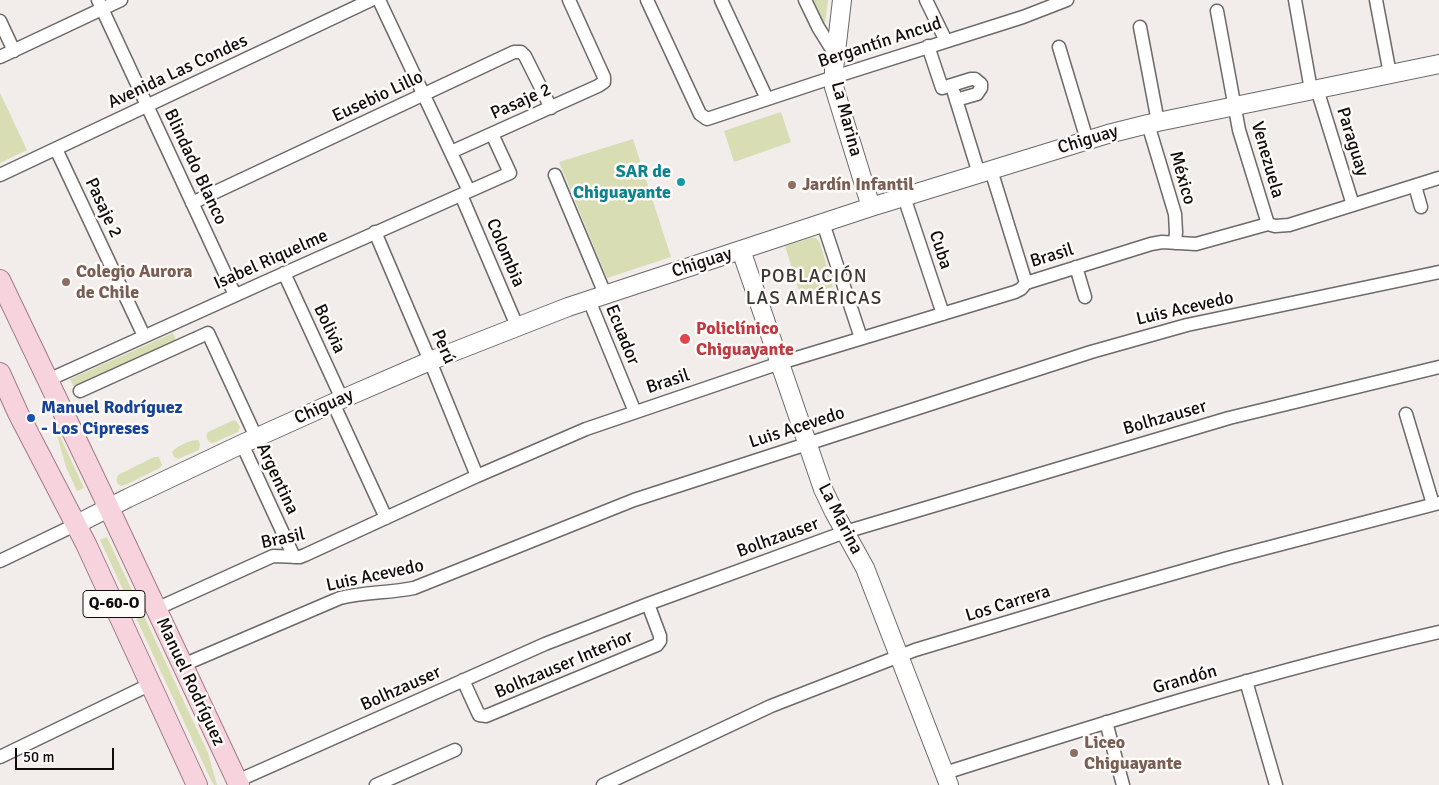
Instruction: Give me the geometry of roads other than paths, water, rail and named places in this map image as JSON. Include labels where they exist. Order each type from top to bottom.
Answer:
[{"type":"main road","name":"Manuel Rodríguez","points":[[0,280],[238,783]]},
{"type":"main road","name":"Manuel Rodríguez","points":[[1,376],[22,422],[77,524],[197,785]]},
{"type":"street","points":[[0,57],[100,4],[121,0]]},
{"type":"street","name":"Avenida Las Condes","points":[[0,175],[371,0]]},
{"type":"street","name":"Colombia","points":[[379,0],[451,152],[465,193],[518,326]]},
{"type":"street","name":"Pasaje 2","points":[[451,152],[551,108],[604,82],[604,77],[569,0]]},
{"type":"street","name":"Bergantín Ancud","points":[[647,0],[700,114],[704,118],[710,119],[834,76],[1039,11],[1067,0]]},
{"type":"street","points":[[721,0],[766,99]]},
{"type":"street","points":[[805,0],[821,34],[836,56]]},
{"type":"street","name":"La Marina","points":[[842,0],[834,87],[871,207]]},
{"type":"street","points":[[926,0],[946,40]]},
{"type":"street","name":"Paraguay","points":[[1295,0],[1314,89],[1353,205]]},
{"type":"street","points":[[1376,0],[1390,74]]},
{"type":"street","name":"Blindado Blanco","points":[[100,4],[235,295]]},
{"type":"street","name":"Venezuela","points":[[1217,11],[1239,130],[1268,224]]},
{"type":"street","points":[[0,21],[14,51]]},
{"type":"street","name":"México","points":[[1140,27],[1153,123],[1175,214],[1175,243]]},
{"type":"street","points":[[928,46],[942,88],[975,79],[981,84],[977,94],[956,100]]},
{"type":"street","points":[[1059,47],[1087,140]]},
{"type":"street","name":"Eusebio Lillo","points":[[192,203],[517,51],[525,56],[551,108]]},
{"type":"street","name":"Chiguay","points":[[0,561],[249,441],[338,401],[430,361],[597,297],[871,207],[1087,140],[1153,123],[1439,64]]},
{"type":"street","points":[[951,85],[1026,282]]},
{"type":"street","name":"Isabel Riquelme","points":[[48,380],[510,173],[492,134]]},
{"type":"street","name":"Pasaje 2","points":[[56,149],[144,336]]},
{"type":"street","name":"Ecuador","points":[[555,175],[635,412]]},
{"type":"street","name":"Brasil","points":[[156,608],[273,556],[305,556],[476,476],[571,435],[635,412],[862,338],[1018,291],[1026,282],[1151,244],[1162,242],[1196,244],[1268,224],[1275,226],[1289,225],[1439,178]]},
{"type":"street","points":[[1415,186],[1421,207]]},
{"type":"street","name":"Cuba","points":[[904,197],[943,314]]},
{"type":"street","points":[[823,223],[862,338]]},
{"type":"street","name":"Perú","points":[[375,232],[476,476]]},
{"type":"street","name":"La Marina","points":[[741,250],[828,500],[865,568],[947,779]]},
{"type":"street","points":[[1076,267],[1085,297]]},
{"type":"street","name":"Luis Acevedo","points":[[183,665],[340,598],[414,588],[634,500],[1142,337],[1187,325],[1439,272]]},
{"type":"street","name":"Bolivia","points":[[284,273],[386,518]]},
{"type":"street","name":"Argentina","points":[[80,391],[208,333],[294,557]]},
{"type":"street","name":"Bolhzauser","points":[[238,783],[545,644],[845,532],[1229,418],[1439,367]]},
{"type":"street","points":[[1406,414],[1436,504]]},
{"type":"street","name":"Los Carrera","points":[[604,785],[778,703],[900,656],[1098,595],[1285,543],[1436,504]]},
{"type":"street","name":"Bolhzauser Interior","points":[[464,680],[480,715],[486,716],[657,645],[660,638],[648,604]]},
{"type":"street","name":"Grandón","points":[[947,779],[1106,722],[1190,696],[1439,632]]},
{"type":"street","points":[[1246,681],[1276,785]]},
{"type":"street","points":[[0,757],[151,684]]},
{"type":"street","points":[[1106,722],[1123,785]]},
{"type":"street","points":[[376,785],[455,750]]},
{"type":"place","name":"SAR de Chiguayante","points":[[681,182]]},
{"type":"place","name":"Jardín Infantil","points":[[792,185]]},
{"type":"place","name":"Colegio Aurora de Chile","points":[[66,282]]},
{"type":"place","name":"Policlínico Chiguayante","points":[[685,339]]},
{"type":"place","name":"Manuel Rodríguez - Los Cipreses","points":[[31,418]]},
{"type":"place","name":"Liceo Chiguayante","points":[[1074,753]]},
{"type":"district","name":"POBLACIÓN LAS AMÉRICAS","points":[[814,288]]}]
